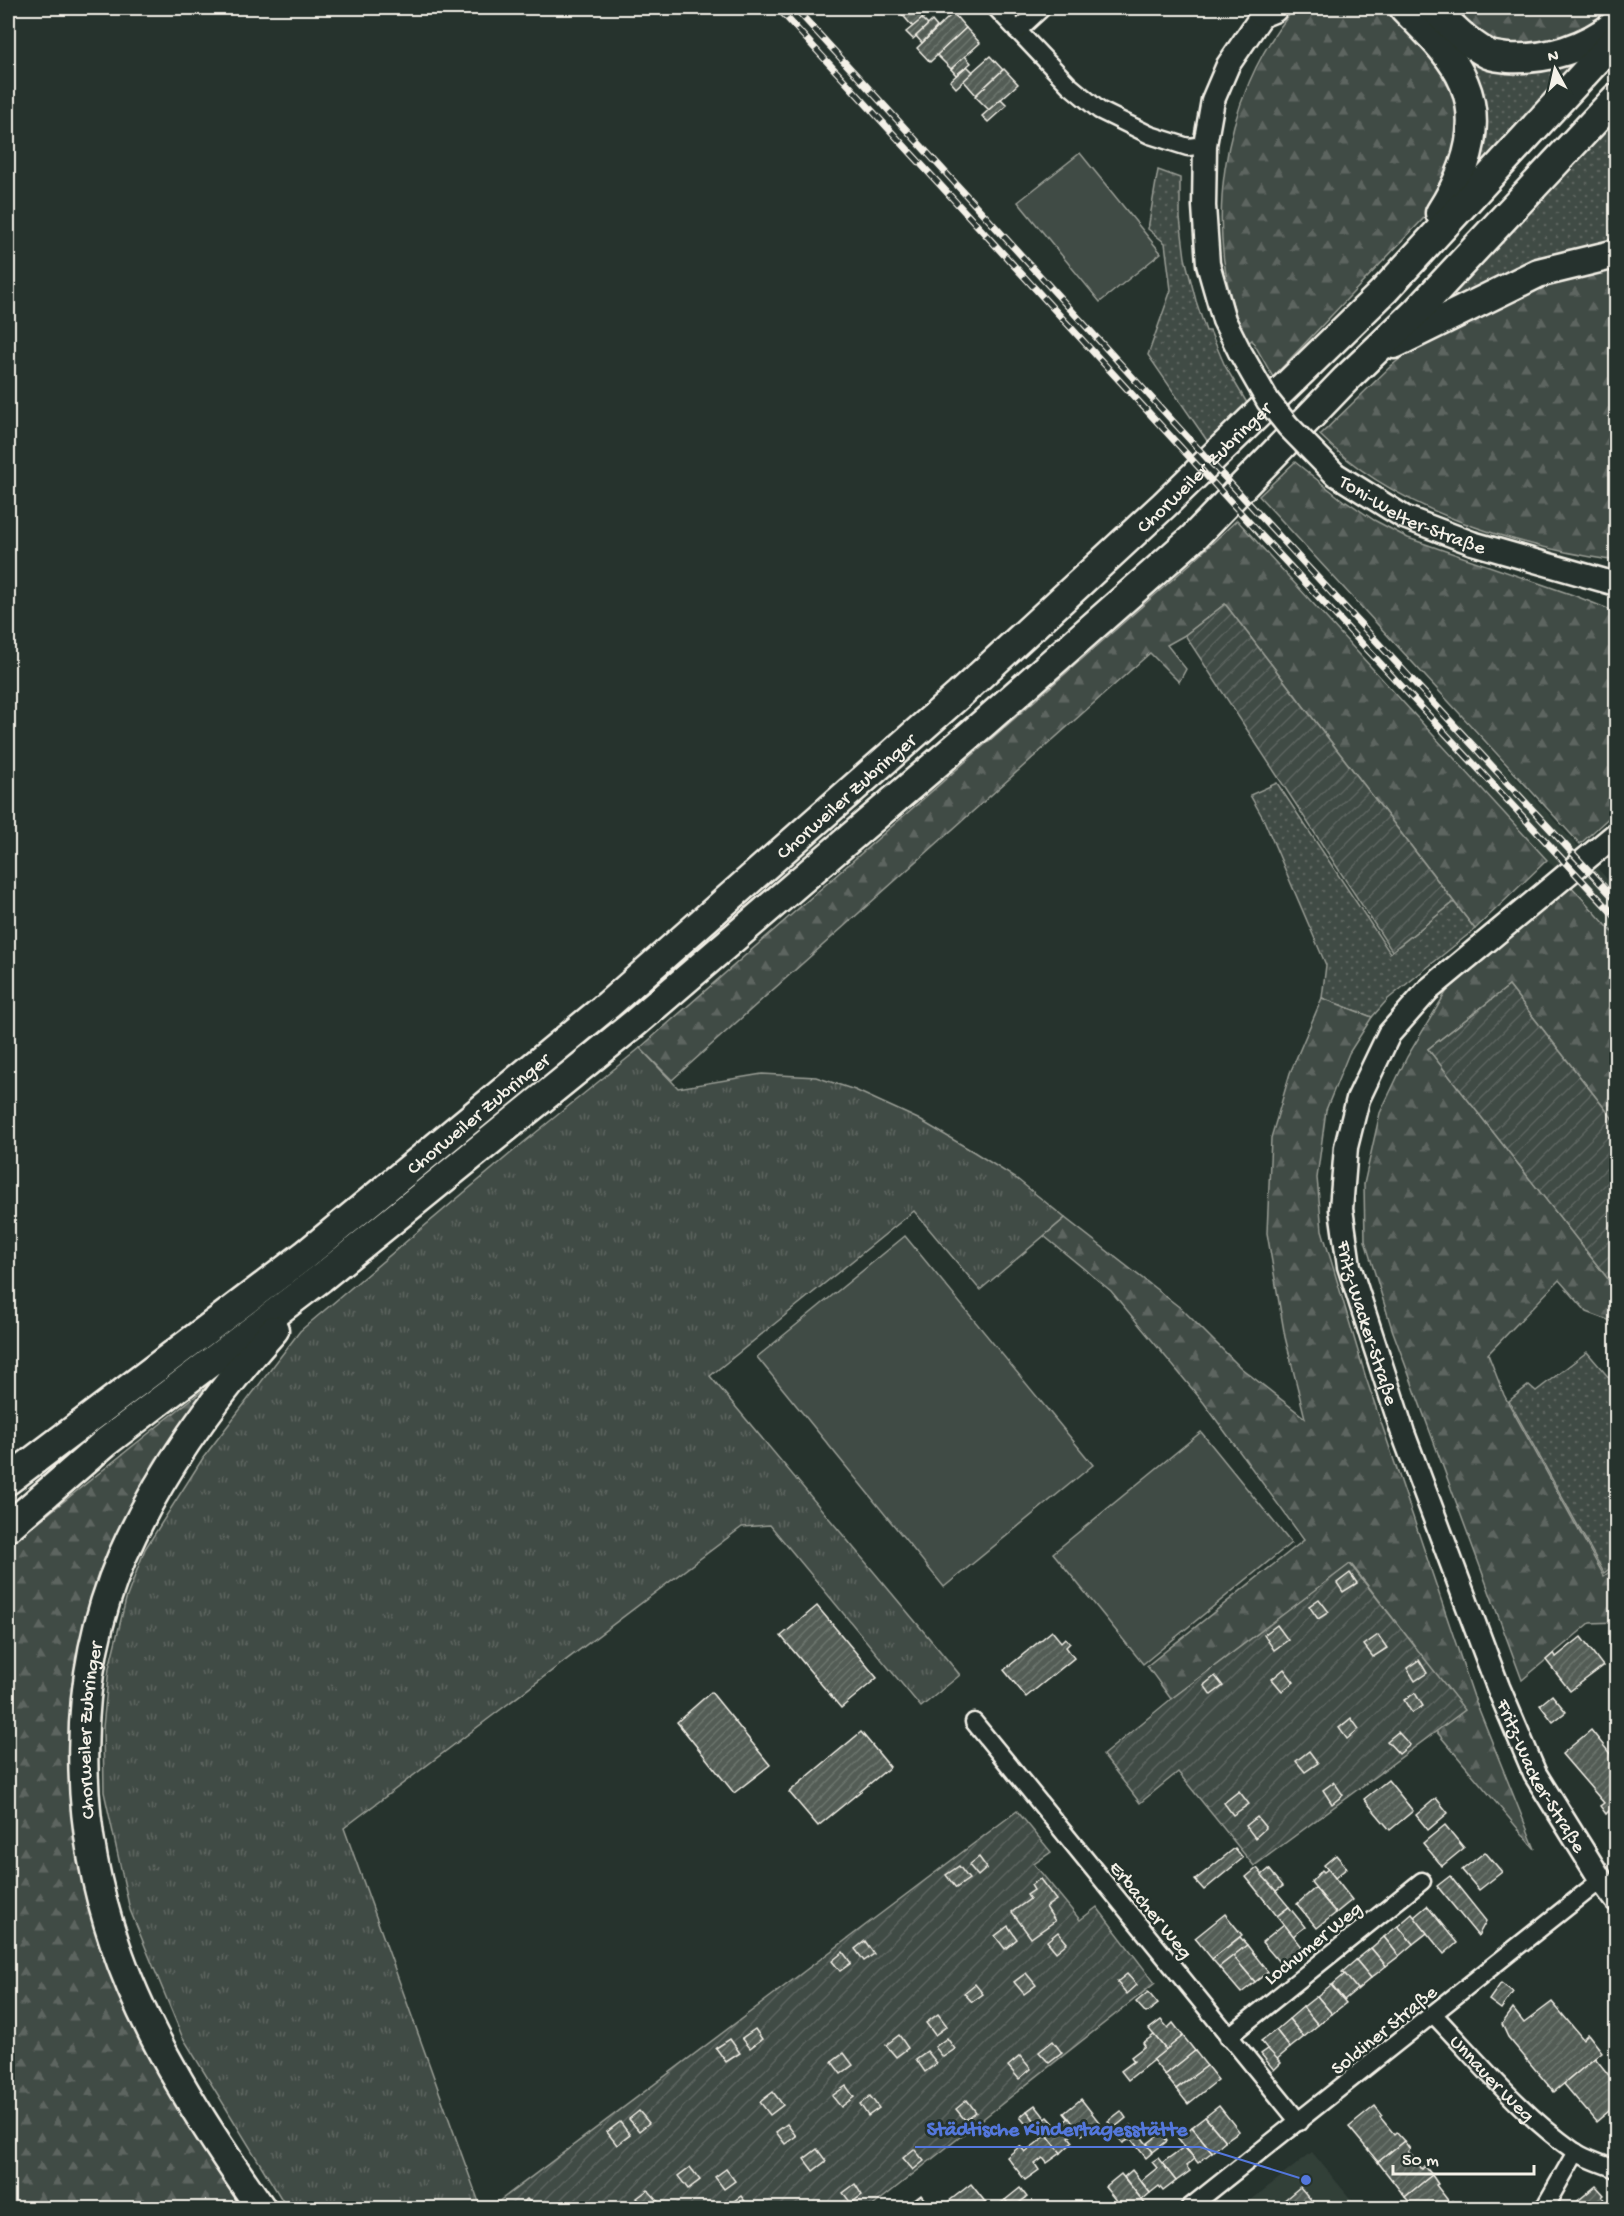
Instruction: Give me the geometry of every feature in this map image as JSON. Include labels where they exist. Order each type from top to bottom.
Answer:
[{"type":"highway","points":[[1384,291],[1455,189],[1467,162],[1472,138],[1472,108],[1464,82],[1446,54],[1404,8]]},
{"type":"highway","points":[[1434,8],[1453,28],[1488,54],[1504,57],[1530,58],[1566,51],[1604,34],[1617,24]]},
{"type":"highway","name":"Chorweiler Zubringer","points":[[8,1480],[305,1255],[608,1005],[959,695],[1164,505],[1384,291],[1617,39]]},
{"type":"highway","name":"Chorweiler Zubringer","points":[[8,1527],[106,1442],[321,1278],[635,1023],[985,722],[1193,538],[1416,312],[1617,98]]},
{"type":"highway","points":[[1373,354],[1538,273],[1617,254]]},
{"type":"highway","name":"Chorweiler Zubringer","points":[[261,2208],[181,2084],[160,2047],[140,2007],[115,1946],[102,1904],[86,1817],[83,1775],[85,1715],[93,1655],[105,1608],[122,1558],[153,1493],[233,1376],[321,1278]]},
{"type":"street","points":[[996,8],[1069,85],[1099,110],[1150,135],[1188,147],[1205,145]]},
{"type":"street","points":[[1017,31],[1042,8]]},
{"type":"street","name":"Toni-Welter-Straße","points":[[1267,9],[1228,65],[1213,100],[1205,145],[1204,206],[1208,264],[1224,320],[1268,401],[1288,426],[1335,474],[1404,517],[1472,543],[1617,584]]},
{"type":"street","name":"Fritz-Wacker-Straße","points":[[1601,1880],[1535,1774],[1498,1687],[1403,1432],[1349,1266],[1341,1209],[1346,1146],[1358,1099],[1389,1034],[1428,990],[1617,834]]},
{"type":"street","name":"Erbacher Weg","points":[[974,1722],[1299,2122]]},
{"type":"street","points":[[1601,1880],[1617,1900]]},
{"type":"street","name":"Soldiner Straße","points":[[1189,2208],[1601,1880]]},
{"type":"street","name":"Lochumer Weg","points":[[1228,2037],[1422,1881]]},
{"type":"street","name":"Unnauer Weg","points":[[1434,2015],[1527,2113],[1576,2152],[1617,2169]]},
{"type":"street","points":[[1544,2208],[1576,2152]]},
{"type":"shaded area","points":[[1462,718],[1616,889],[1616,936],[1438,738]]},
{"type":"shaded area","points":[[1312,2152],[1358,2208],[1241,2208]]},
{"type":"green space","points":[[1295,8],[1393,8],[1444,62],[1467,121],[1441,200],[1273,377],[1252,340],[1247,344],[1232,303],[1224,259],[1221,214],[1225,169],[1234,125],[1249,82],[1269,43]]},
{"type":"green space","points":[[1448,8],[1613,8],[1589,27],[1569,38],[1512,45],[1484,37]]},
{"type":"green space","points":[[1588,53],[1463,196],[1463,66],[1471,54]]},
{"type":"green space","points":[[1616,107],[1616,243],[1413,330]]},
{"type":"green space","points":[[1080,153],[1161,253],[1100,302],[1018,202]]},
{"type":"green space","points":[[1158,170],[1180,178],[1180,218],[1185,258],[1196,301],[1206,331],[1210,331],[1225,366],[1247,403],[1208,442],[1148,355],[1171,290],[1165,243],[1148,229]]},
{"type":"green space","points":[[1616,266],[1616,561],[1537,546],[1497,534],[1419,504],[1383,484],[1350,461],[1320,435],[1391,366],[1421,342],[1500,295]]},
{"type":"green space","points":[[1295,462],[1345,502],[1408,538],[1616,612],[1616,811],[1580,844],[1259,496]]},
{"type":"green space","points":[[1237,520],[1547,860],[1475,929],[1225,604],[1185,635],[1167,645],[1186,669],[1179,682],[1150,653],[672,1080],[640,1048],[1190,564]]},
{"type":"green space","points":[[1225,604],[1454,902],[1392,951],[1185,635]]},
{"type":"green space","points":[[1277,783],[1390,953],[1454,902],[1475,929],[1388,999],[1372,1017],[1322,998],[1326,965],[1263,818],[1250,795]]},
{"type":"green space","points":[[1570,885],[1616,936],[1616,1123],[1509,986],[1428,1049],[1616,1289],[1616,1323],[1587,1312],[1559,1280],[1488,1354],[1504,1395],[1604,1576],[1616,1567],[1616,1622],[1590,1623],[1522,1680],[1392,1329],[1365,1241],[1364,1184],[1380,1113],[1407,1057],[1448,989]]},
{"type":"green space","points":[[1509,986],[1616,1123],[1616,1289],[1428,1049]]},
{"type":"green space","points":[[1322,998],[1372,1017],[1349,1053],[1326,1110],[1317,1178],[1322,1230],[1366,1378],[1474,1697],[1535,1849],[1436,1731],[1464,1710],[1351,1564],[1171,1699],[1147,1666],[1304,1540],[1204,1403],[1111,1291],[1044,1236],[1065,1218],[1183,1310],[1241,1368],[1305,1418],[1285,1337],[1267,1233],[1271,1138],[1290,1073]]},
{"type":"green space","points":[[640,1048],[678,1088],[762,1074],[816,1077],[855,1090],[918,1119],[974,1152],[1017,1179],[1065,1218],[980,1290],[914,1211],[710,1376],[960,1675],[921,1707],[770,1525],[742,1527],[344,1828],[481,2208],[287,2208],[182,2036],[130,1910],[104,1792],[103,1727],[109,1668],[126,1599],[145,1549],[203,1458],[300,1331],[523,1143]]},
{"type":"green space","points":[[905,1236],[1093,1465],[944,1587],[757,1357]]},
{"type":"green space","points":[[1587,1352],[1616,1386],[1616,1564],[1604,1573],[1509,1401],[1529,1385],[1536,1391]]},
{"type":"green space","points":[[214,1381],[111,1559],[82,1865],[250,2208],[8,2208],[8,1546]]},
{"type":"green space","points":[[1201,1432],[1291,1543],[1143,1664],[1053,1553]]},
{"type":"green space","points":[[1350,1564],[1465,1710],[1254,1866],[1178,1772],[1140,1803],[1103,1755],[1171,1699]]},
{"type":"green space","points":[[1017,1811],[1051,1852],[1034,1864],[1080,1920],[1097,1907],[1155,1983],[870,2208],[490,2208]]},
{"type":"building","points":[[905,8],[934,8],[913,27],[900,12]]},
{"type":"building","points":[[953,13],[966,28],[930,62],[917,48]]},
{"type":"building","points":[[922,19],[928,25],[913,39],[906,32]]},
{"type":"building","points":[[932,21],[937,27],[922,43],[916,36]]},
{"type":"building","points":[[966,28],[980,43],[951,69],[937,55]]},
{"type":"building","points":[[965,56],[971,63],[956,75],[951,69]]},
{"type":"building","points":[[990,56],[1003,70],[976,95],[963,80]]},
{"type":"building","points":[[967,66],[973,72],[956,88],[950,81]]},
{"type":"building","points":[[1004,69],[1018,84],[989,110],[975,96]]},
{"type":"building","points":[[1001,99],[1007,105],[988,122],[982,116]]},
{"type":"building","points":[[1350,1573],[1357,1583],[1343,1592],[1337,1583]]},
{"type":"building","points":[[1319,1599],[1329,1612],[1318,1619],[1309,1606]]},
{"type":"building","points":[[817,1606],[877,1678],[841,1708],[781,1636]]},
{"type":"building","points":[[1277,1625],[1288,1640],[1274,1650],[1264,1635]]},
{"type":"building","points":[[1052,1631],[1061,1642],[1065,1638],[1070,1643],[1066,1647],[1074,1658],[1026,1697],[1004,1670]]},
{"type":"building","points":[[1378,1635],[1387,1648],[1373,1657],[1364,1645]]},
{"type":"building","points":[[1581,1637],[1603,1666],[1570,1691],[1546,1660],[1554,1653],[1556,1657]]},
{"type":"building","points":[[1419,1660],[1427,1673],[1415,1681],[1407,1668]]},
{"type":"building","points":[[1284,1669],[1294,1682],[1282,1691],[1272,1679]]},
{"type":"building","points":[[1215,1676],[1223,1686],[1211,1695],[1204,1685]]},
{"type":"building","points":[[711,1692],[770,1765],[734,1793],[677,1722]]},
{"type":"building","points":[[1415,1693],[1423,1706],[1412,1713],[1404,1700]]},
{"type":"building","points":[[1552,1695],[1566,1712],[1553,1722],[1540,1705]]},
{"type":"building","points":[[1351,1718],[1359,1729],[1347,1739],[1339,1728]]},
{"type":"building","points":[[1591,1730],[1616,1761],[1616,1820],[1609,1811],[1606,1814],[1600,1806],[1604,1803],[1562,1754]]},
{"type":"building","points":[[861,1732],[890,1767],[818,1826],[789,1792]]},
{"type":"building","points":[[1398,1732],[1410,1745],[1399,1754],[1387,1741]]},
{"type":"building","points":[[1309,1751],[1318,1763],[1305,1772],[1296,1761]]},
{"type":"building","points":[[1388,1780],[1413,1811],[1390,1830],[1364,1799]]},
{"type":"building","points":[[1334,1782],[1343,1795],[1332,1804],[1323,1790]]},
{"type":"building","points":[[1239,1791],[1249,1804],[1233,1815],[1224,1803]]},
{"type":"building","points":[[1436,1798],[1448,1813],[1428,1830],[1416,1815]]},
{"type":"building","points":[[1257,1817],[1266,1828],[1255,1838],[1246,1826]]},
{"type":"building","points":[[1445,1825],[1464,1848],[1442,1866],[1423,1843]]},
{"type":"building","points":[[1235,1848],[1243,1858],[1204,1890],[1195,1880]]},
{"type":"building","points":[[1485,1852],[1502,1872],[1479,1890],[1462,1870]]},
{"type":"building","points":[[1336,1855],[1347,1868],[1335,1878],[1324,1865]]},
{"type":"building","points":[[979,1857],[987,1868],[978,1876],[969,1865]]},
{"type":"building","points":[[959,1866],[969,1879],[956,1888],[946,1875]]},
{"type":"building","points":[[1257,1868],[1289,1907],[1277,1916],[1246,1877]]},
{"type":"building","points":[[1269,1869],[1283,1886],[1276,1891],[1262,1875]]},
{"type":"building","points":[[1328,1869],[1352,1900],[1336,1913],[1311,1882],[1322,1870],[1324,1872]]},
{"type":"building","points":[[1450,1876],[1486,1921],[1478,1936],[1437,1886]]},
{"type":"building","points":[[1040,1879],[1056,1900],[1046,1907],[1055,1921],[1031,1938],[1012,1912],[1030,1899],[1027,1895],[1034,1890],[1031,1885]]},
{"type":"building","points":[[1315,1888],[1336,1913],[1317,1928],[1297,1904]]},
{"type":"building","points":[[1427,1906],[1457,1943],[1444,1954],[1414,1917]]},
{"type":"building","points":[[1289,1907],[1305,1927],[1293,1936],[1277,1916]]},
{"type":"building","points":[[1225,1914],[1242,1935],[1212,1959],[1195,1938]]},
{"type":"building","points":[[1412,1914],[1427,1933],[1413,1944],[1398,1926]]},
{"type":"building","points":[[1284,1924],[1306,1952],[1285,1969],[1262,1942]]},
{"type":"building","points":[[1008,1926],[1017,1939],[1005,1949],[995,1936]]},
{"type":"building","points":[[1398,1926],[1413,1944],[1399,1956],[1384,1937]]},
{"type":"building","points":[[1058,1932],[1067,1943],[1056,1952],[1047,1941]]},
{"type":"building","points":[[1240,1937],[1247,1945],[1219,1967],[1212,1959]]},
{"type":"building","points":[[1384,1937],[1399,1956],[1386,1966],[1371,1948]]},
{"type":"building","points":[[865,1941],[874,1954],[864,1961],[855,1949]]},
{"type":"building","points":[[1247,1945],[1268,1972],[1255,1982],[1233,1956]]},
{"type":"building","points":[[1371,1948],[1386,1966],[1371,1978],[1356,1960]]},
{"type":"building","points":[[843,1952],[851,1963],[840,1971],[832,1961]]},
{"type":"building","points":[[1233,1956],[1255,1982],[1241,1993],[1219,1967]]},
{"type":"building","points":[[1356,1960],[1371,1978],[1357,1990],[1342,1972]]},
{"type":"building","points":[[1026,1973],[1036,1985],[1024,1994],[1014,1982]]},
{"type":"building","points":[[1127,1974],[1137,1985],[1127,1994],[1117,1982]]},
{"type":"building","points":[[1345,1974],[1357,1989],[1344,2000],[1332,1985]]},
{"type":"building","points":[[1501,1983],[1513,1992],[1501,2009],[1489,2000]]},
{"type":"building","points":[[975,1984],[983,1994],[972,2002],[964,1993]]},
{"type":"building","points":[[1331,1985],[1346,2003],[1332,2014],[1317,1996]]},
{"type":"building","points":[[1148,1992],[1158,2004],[1146,2013],[1136,2002]]},
{"type":"building","points":[[1317,1996],[1332,2014],[1318,2025],[1303,2007]]},
{"type":"building","points":[[1552,2002],[1583,2039],[1588,2034],[1602,2052],[1554,2092],[1508,2037],[1502,2024],[1513,2009],[1524,2023]]},
{"type":"building","points":[[1303,2007],[1318,2025],[1304,2037],[1289,2019]]},
{"type":"building","points":[[938,2014],[947,2026],[935,2035],[926,2023]]},
{"type":"building","points":[[1289,2019],[1304,2037],[1290,2048],[1276,2030]]},
{"type":"building","points":[[1161,2020],[1168,2028],[1173,2023],[1183,2036],[1166,2050],[1149,2029]]},
{"type":"building","points":[[755,2029],[762,2039],[750,2048],[742,2038]]},
{"type":"building","points":[[1276,2030],[1290,2048],[1276,2060],[1261,2041]]},
{"type":"building","points":[[899,2035],[908,2048],[896,2057],[886,2045]]},
{"type":"building","points":[[1154,2035],[1166,2050],[1128,2080],[1121,2071],[1134,2061],[1131,2057],[1145,2046],[1143,2043]]},
{"type":"building","points":[[1183,2036],[1195,2051],[1165,2075],[1153,2060]]},
{"type":"building","points":[[947,2038],[955,2049],[943,2057],[935,2047]]},
{"type":"building","points":[[730,2039],[740,2053],[726,2062],[716,2048]]},
{"type":"building","points":[[1053,2041],[1062,2053],[1049,2063],[1039,2052]]},
{"type":"building","points":[[1268,2049],[1281,2063],[1274,2070],[1261,2054]]},
{"type":"building","points":[[927,2051],[937,2063],[925,2072],[916,2059]]},
{"type":"building","points":[[1195,2051],[1207,2066],[1176,2089],[1165,2075]]},
{"type":"building","points":[[844,2053],[853,2065],[841,2074],[832,2062]]},
{"type":"building","points":[[1020,2056],[1031,2069],[1019,2079],[1008,2066]]},
{"type":"building","points":[[1595,2058],[1616,2084],[1616,2108],[1615,2106],[1596,2122],[1564,2084]]},
{"type":"building","points":[[1207,2066],[1218,2080],[1188,2104],[1176,2089]]},
{"type":"building","points":[[846,2086],[854,2097],[841,2107],[832,2096]]},
{"type":"building","points":[[773,2092],[783,2105],[770,2115],[760,2102]]},
{"type":"building","points":[[870,2096],[879,2108],[868,2116],[860,2104]]},
{"type":"building","points":[[1081,2099],[1099,2122],[1082,2135],[1064,2113]]},
{"type":"building","points":[[967,2100],[976,2112],[965,2120],[956,2109]]},
{"type":"building","points":[[1035,2105],[1046,2119],[1038,2125],[1027,2111]]},
{"type":"building","points":[[1219,2106],[1239,2131],[1225,2141],[1205,2117]]},
{"type":"building","points":[[1375,2106],[1382,2115],[1380,2117],[1394,2134],[1396,2132],[1404,2141],[1378,2162],[1349,2127]]},
{"type":"building","points":[[639,2111],[649,2123],[639,2131],[629,2119]]},
{"type":"building","points":[[1027,2111],[1038,2125],[1031,2130],[1020,2117]]},
{"type":"building","points":[[1121,2111],[1126,2118],[1114,2128],[1108,2121]]},
{"type":"building","points":[[1048,2117],[1057,2127],[1047,2135],[1038,2125]]},
{"type":"building","points":[[1205,2117],[1225,2141],[1212,2152],[1192,2127]]},
{"type":"building","points":[[1069,2118],[1078,2130],[1069,2137],[1073,2142],[1061,2153],[1047,2135]]},
{"type":"building","points":[[620,2122],[630,2135],[617,2145],[607,2132]]},
{"type":"building","points":[[787,2124],[796,2136],[785,2144],[776,2132]]},
{"type":"building","points":[[1131,2125],[1139,2134],[1123,2143],[1117,2136]]},
{"type":"building","points":[[1192,2127],[1212,2152],[1198,2163],[1178,2138]]},
{"type":"building","points":[[1161,2133],[1167,2141],[1153,2152],[1147,2144]]},
{"type":"building","points":[[1139,2134],[1153,2152],[1146,2158],[1132,2140]]},
{"type":"building","points":[[1047,2135],[1061,2153],[1047,2163],[1043,2158],[1035,2164],[1039,2170],[1025,2180],[1007,2157],[1020,2146],[1025,2152]]},
{"type":"building","points":[[1404,2141],[1410,2149],[1408,2151],[1422,2169],[1425,2166],[1432,2175],[1405,2197],[1378,2162]]},
{"type":"building","points":[[1184,2147],[1195,2159],[1186,2166],[1190,2171],[1176,2181],[1162,2163]]},
{"type":"building","points":[[817,2149],[826,2161],[813,2171],[804,2159]]},
{"type":"building","points":[[914,2149],[924,2161],[913,2170],[903,2158]]},
{"type":"building","points":[[1158,2158],[1176,2181],[1163,2191],[1159,2186],[1150,2193],[1141,2181],[1157,2168],[1152,2162]]},
{"type":"building","points":[[690,2167],[700,2180],[688,2189],[678,2176]]},
{"type":"building","points":[[726,2169],[735,2181],[724,2189],[715,2177]]},
{"type":"building","points":[[1132,2170],[1150,2193],[1142,2200],[1124,2177]]},
{"type":"building","points":[[1121,2174],[1146,2205],[1141,2208],[1122,2208],[1105,2187]]},
{"type":"building","points":[[1432,2175],[1438,2184],[1436,2185],[1450,2203],[1453,2201],[1459,2208],[1415,2208],[1405,2197]]},
{"type":"building","points":[[855,2184],[862,2195],[851,2203],[843,2193]]},
{"type":"building","points":[[971,2184],[986,2203],[980,2208],[955,2208],[949,2201]]},
{"type":"building","points":[[1596,2186],[1611,2208],[1569,2208]]},
{"type":"building","points":[[1300,2187],[1318,2208],[1285,2208],[1282,2202]]},
{"type":"building","points":[[1020,2188],[1027,2197],[1012,2208],[1005,2200]]},
{"type":"building","points":[[648,2190],[658,2201],[646,2208],[637,2198]]},
{"type":"building","points":[[921,2195],[931,2208],[919,2208],[913,2201]]},
{"type":"building","points":[[741,2196],[750,2208],[733,2208],[730,2204]]},
{"type":"building","points":[[527,2199],[535,2208],[517,2207]]},
{"type":"building","points":[[1005,2200],[1012,2208],[994,2208]]},
{"type":"building","points":[[913,2201],[919,2208],[906,2207]]},
{"type":"railway","points":[[778,8],[1260,534],[1616,917]]},
{"type":"railway","points":[[795,8],[1180,429],[1616,900]]},
{"type":"place","name":"Städtische Kindertagesstätte","points":[[1306,2180]]}]
